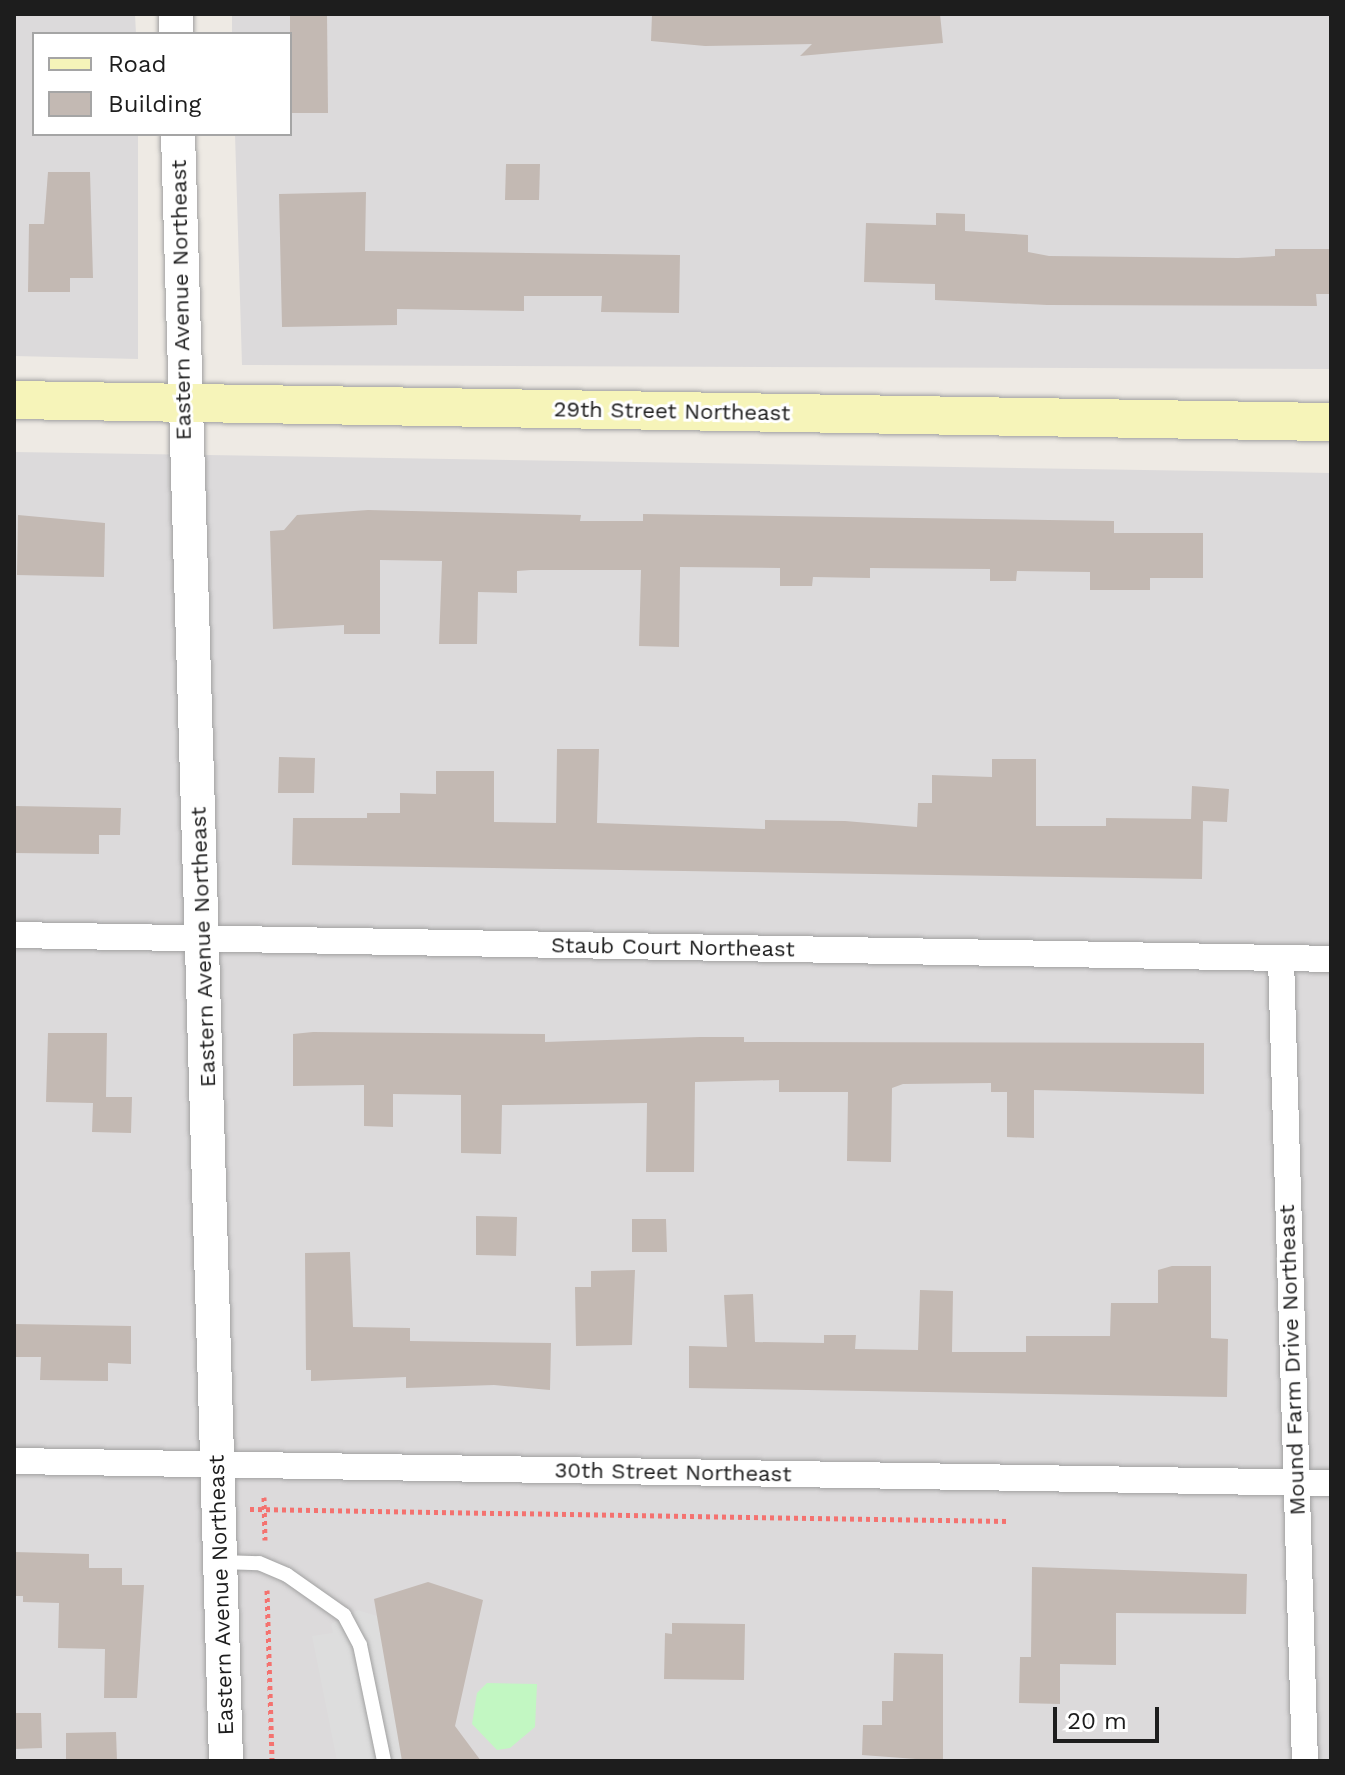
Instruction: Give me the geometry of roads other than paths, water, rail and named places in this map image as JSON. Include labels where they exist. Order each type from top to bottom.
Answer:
[{"type":"main road","name":"29th Street Northeast","points":[[14,400],[1331,422]]},
{"type":"street","name":"Eastern Avenue Northeast","points":[[178,136],[183,403],[203,939],[226,1761]]},
{"type":"street","name":"Staub Court Northeast","points":[[14,935],[1331,959]]},
{"type":"street","name":"Mound Farm Drive Northeast","points":[[1281,959],[1305,1761]]},
{"type":"street","name":"30th Street Northeast","points":[[14,1461],[1331,1483]]},
{"type":"lane","points":[[220,1562],[266,1566],[331,1602],[354,1630],[384,1761]]}]
